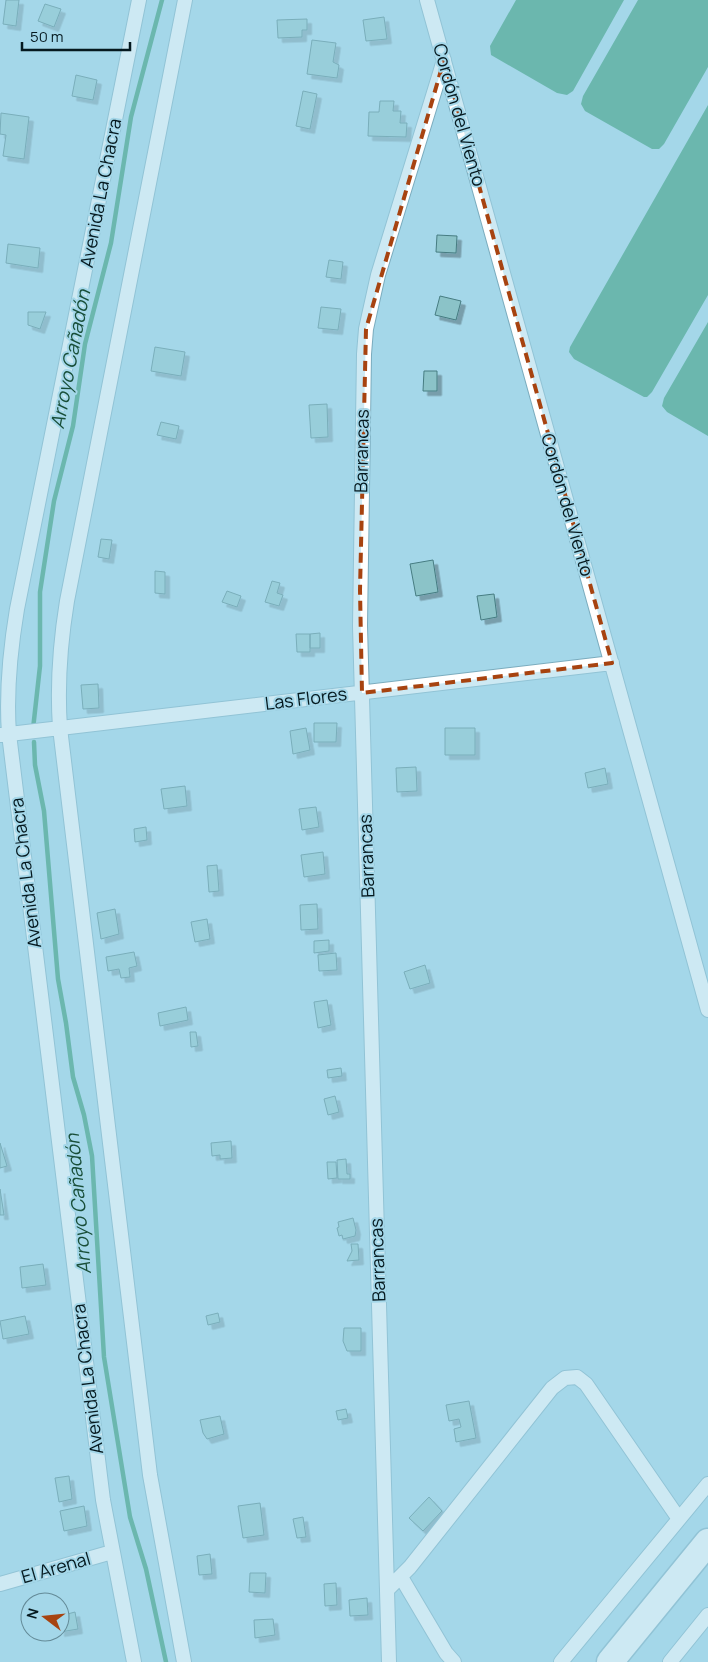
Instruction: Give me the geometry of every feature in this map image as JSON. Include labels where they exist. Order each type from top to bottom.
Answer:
[{"type":"highway","points":[[610,1662],[708,1542]]},
{"type":"street","name":"Avenida La Chacra","points":[[134,1662],[102,1500],[5,735],[9,666],[17,609],[139,0]]},
{"type":"street","points":[[184,1662],[150,1475],[58,706],[60,664],[67,602],[185,0]]},
{"type":"street","name":"Cordón del Viento","points":[[427,0],[708,1010]]},
{"type":"street","name":"Barrancas","points":[[389,1662],[360,590],[364,354],[366,329],[378,275],[444,60]]},
{"type":"street","name":"Las Flores","points":[[5,735],[612,663]]},
{"type":"street","points":[[387,1590],[417,1560],[552,1388],[565,1378],[577,1377],[586,1384],[680,1519]]},
{"type":"street","points":[[561,1662],[708,1484]]},
{"type":"street","name":"El Arenal","points":[[0,1584],[112,1552]]},
{"type":"street","points":[[400,1577],[446,1653],[454,1662]]},
{"type":"street","points":[[670,1662],[708,1615]]},
{"type":"highlighted area","points":[[444,60],[612,663],[362,693],[360,590],[366,329]]},
{"type":"shaded area","points":[[516,0],[624,0],[573,91],[567,95],[557,93],[491,55],[490,46]]},
{"type":"shaded area","points":[[638,0],[708,0],[708,67],[664,144],[659,149],[652,149],[585,111],[581,104],[583,96]]},
{"type":"shaded area","points":[[708,105],[708,295],[652,392],[647,397],[644,397],[574,359],[569,352],[570,347]]},
{"type":"shaded area","points":[[708,322],[708,436],[667,412],[662,406],[664,398]]},
{"type":"building","points":[[6,0],[19,0],[16,26],[3,24]]},
{"type":"building","points":[[45,4],[61,9],[54,27],[38,21]]},
{"type":"building","points":[[384,17],[387,39],[366,41],[363,20]]},
{"type":"building","points":[[307,19],[307,30],[302,30],[302,37],[278,38],[277,20]]},
{"type":"building","points":[[312,40],[336,43],[333,62],[339,65],[337,78],[307,74]]},
{"type":"building","points":[[76,75],[97,80],[93,100],[72,96]]},
{"type":"building","points":[[303,91],[317,94],[310,129],[296,126]]},
{"type":"building","points":[[380,101],[394,101],[393,111],[401,111],[400,123],[407,123],[406,137],[368,136],[369,112],[379,112]]},
{"type":"building","points":[[1,113],[29,117],[24,159],[3,156],[6,135],[0,134]]},
{"type":"building","points":[[437,235],[457,236],[456,253],[436,252]]},
{"type":"building","points":[[8,244],[40,248],[38,268],[6,263]]},
{"type":"building","points":[[329,260],[343,262],[341,279],[326,277]]},
{"type":"building","points":[[440,296],[461,301],[456,320],[435,315]]},
{"type":"building","points":[[321,307],[341,309],[338,330],[318,328]]},
{"type":"building","points":[[28,312],[46,312],[40,329],[28,325]]},
{"type":"building","points":[[155,347],[185,352],[181,376],[151,371]]},
{"type":"building","points":[[424,371],[437,371],[437,391],[423,391]]},
{"type":"building","points":[[327,404],[328,437],[311,438],[309,405]]},
{"type":"building","points":[[161,422],[179,426],[176,439],[157,435]]},
{"type":"building","points":[[101,539],[112,540],[109,559],[98,557]]},
{"type":"building","points":[[433,560],[438,592],[416,596],[410,564]]},
{"type":"building","points":[[155,571],[165,572],[165,594],[155,593]]},
{"type":"building","points":[[272,581],[280,583],[277,593],[283,595],[279,606],[265,602]]},
{"type":"building","points":[[227,591],[241,596],[237,607],[222,602]]},
{"type":"building","points":[[494,594],[497,617],[481,620],[477,596]]},
{"type":"building","points":[[320,633],[320,648],[310,648],[310,634]]},
{"type":"building","points":[[296,634],[310,634],[310,652],[297,652]]},
{"type":"building","points":[[98,684],[99,708],[83,709],[81,685]]},
{"type":"building","points":[[314,723],[337,723],[336,742],[314,742]]},
{"type":"building","points":[[306,728],[310,750],[293,754],[290,731]]},
{"type":"building","points":[[445,728],[475,728],[475,755],[445,755]]},
{"type":"building","points":[[416,767],[417,791],[397,792],[396,768]]},
{"type":"building","points":[[605,768],[608,784],[588,788],[585,773]]},
{"type":"building","points":[[185,786],[187,806],[164,809],[161,789]]},
{"type":"building","points":[[316,807],[319,827],[302,830],[299,809]]},
{"type":"building","points":[[146,827],[147,840],[135,842],[134,829]]},
{"type":"building","points":[[323,852],[325,874],[304,877],[301,855]]},
{"type":"building","points":[[217,865],[219,891],[209,892],[207,866]]},
{"type":"building","points":[[317,904],[318,929],[301,930],[300,905]]},
{"type":"building","points":[[115,909],[119,934],[101,939],[97,913]]},
{"type":"building","points":[[207,919],[210,939],[195,942],[191,922]]},
{"type":"building","points":[[329,940],[329,951],[314,953],[314,941]]},
{"type":"building","points":[[134,952],[137,966],[129,968],[130,977],[121,978],[119,969],[108,971],[106,957]]},
{"type":"building","points":[[336,953],[337,970],[319,971],[318,955]]},
{"type":"building","points":[[425,965],[430,983],[410,989],[404,972]]},
{"type":"building","points":[[327,1000],[331,1025],[318,1028],[314,1002]]},
{"type":"building","points":[[186,1007],[188,1020],[160,1026],[158,1013]]},
{"type":"building","points":[[190,1032],[196,1032],[198,1046],[191,1047]]},
{"type":"building","points":[[341,1068],[342,1076],[328,1078],[327,1070]]},
{"type":"building","points":[[335,1096],[339,1112],[328,1115],[324,1099]]},
{"type":"building","points":[[231,1141],[232,1158],[220,1159],[220,1155],[212,1156],[211,1143]]},
{"type":"building","points":[[0,1143],[7,1166],[0,1168]]},
{"type":"building","points":[[346,1159],[347,1174],[350,1174],[350,1179],[338,1179],[337,1160]]},
{"type":"building","points":[[327,1162],[336,1162],[337,1178],[328,1179]]},
{"type":"building","points":[[0,1189],[4,1215],[0,1215]]},
{"type":"building","points":[[353,1218],[356,1230],[355,1236],[343,1239],[342,1235],[339,1236],[338,1222]]},
{"type":"building","points":[[351,1244],[358,1244],[359,1260],[347,1261],[352,1251]]},
{"type":"building","points":[[43,1264],[46,1285],[22,1288],[20,1267]]},
{"type":"building","points":[[218,1313],[220,1322],[208,1325],[206,1316]]},
{"type":"building","points":[[25,1316],[29,1334],[3,1339],[0,1321]]},
{"type":"building","points":[[344,1328],[361,1328],[361,1351],[347,1351],[343,1341]]},
{"type":"building","points":[[469,1401],[476,1438],[456,1442],[454,1429],[461,1427],[459,1419],[449,1421],[446,1405]]},
{"type":"building","points":[[346,1409],[348,1418],[338,1420],[336,1411]]},
{"type":"building","points":[[220,1416],[224,1434],[207,1439],[203,1433],[200,1420]]},
{"type":"building","points":[[69,1476],[72,1499],[59,1502],[55,1478]]},
{"type":"building","points":[[429,1497],[442,1511],[423,1531],[409,1518]]},
{"type":"building","points":[[260,1503],[264,1535],[243,1538],[238,1506]]},
{"type":"building","points":[[84,1506],[87,1526],[64,1531],[60,1511]]},
{"type":"building","points":[[303,1517],[306,1537],[297,1538],[293,1519]]},
{"type":"building","points":[[210,1554],[212,1574],[199,1575],[197,1556]]},
{"type":"building","points":[[250,1573],[266,1573],[265,1593],[249,1592]]},
{"type":"building","points":[[336,1583],[337,1605],[325,1606],[324,1584]]},
{"type":"building","points":[[367,1598],[368,1615],[350,1616],[349,1600]]},
{"type":"building","points":[[75,1612],[78,1629],[70,1630],[70,1613]]},
{"type":"building","points":[[273,1619],[275,1635],[255,1638],[254,1620]]},
{"type":"waterway","name":"Arroyo Cañadón","points":[[33,729],[40,666],[40,592],[54,501],[73,426],[85,344],[111,243],[131,117],[162,0]]},
{"type":"waterway","name":"Arroyo Cañadón","points":[[34,742],[35,765],[44,811],[58,979],[73,1077],[84,1115],[92,1156],[104,1357],[130,1517],[146,1569],[166,1662]]}]
